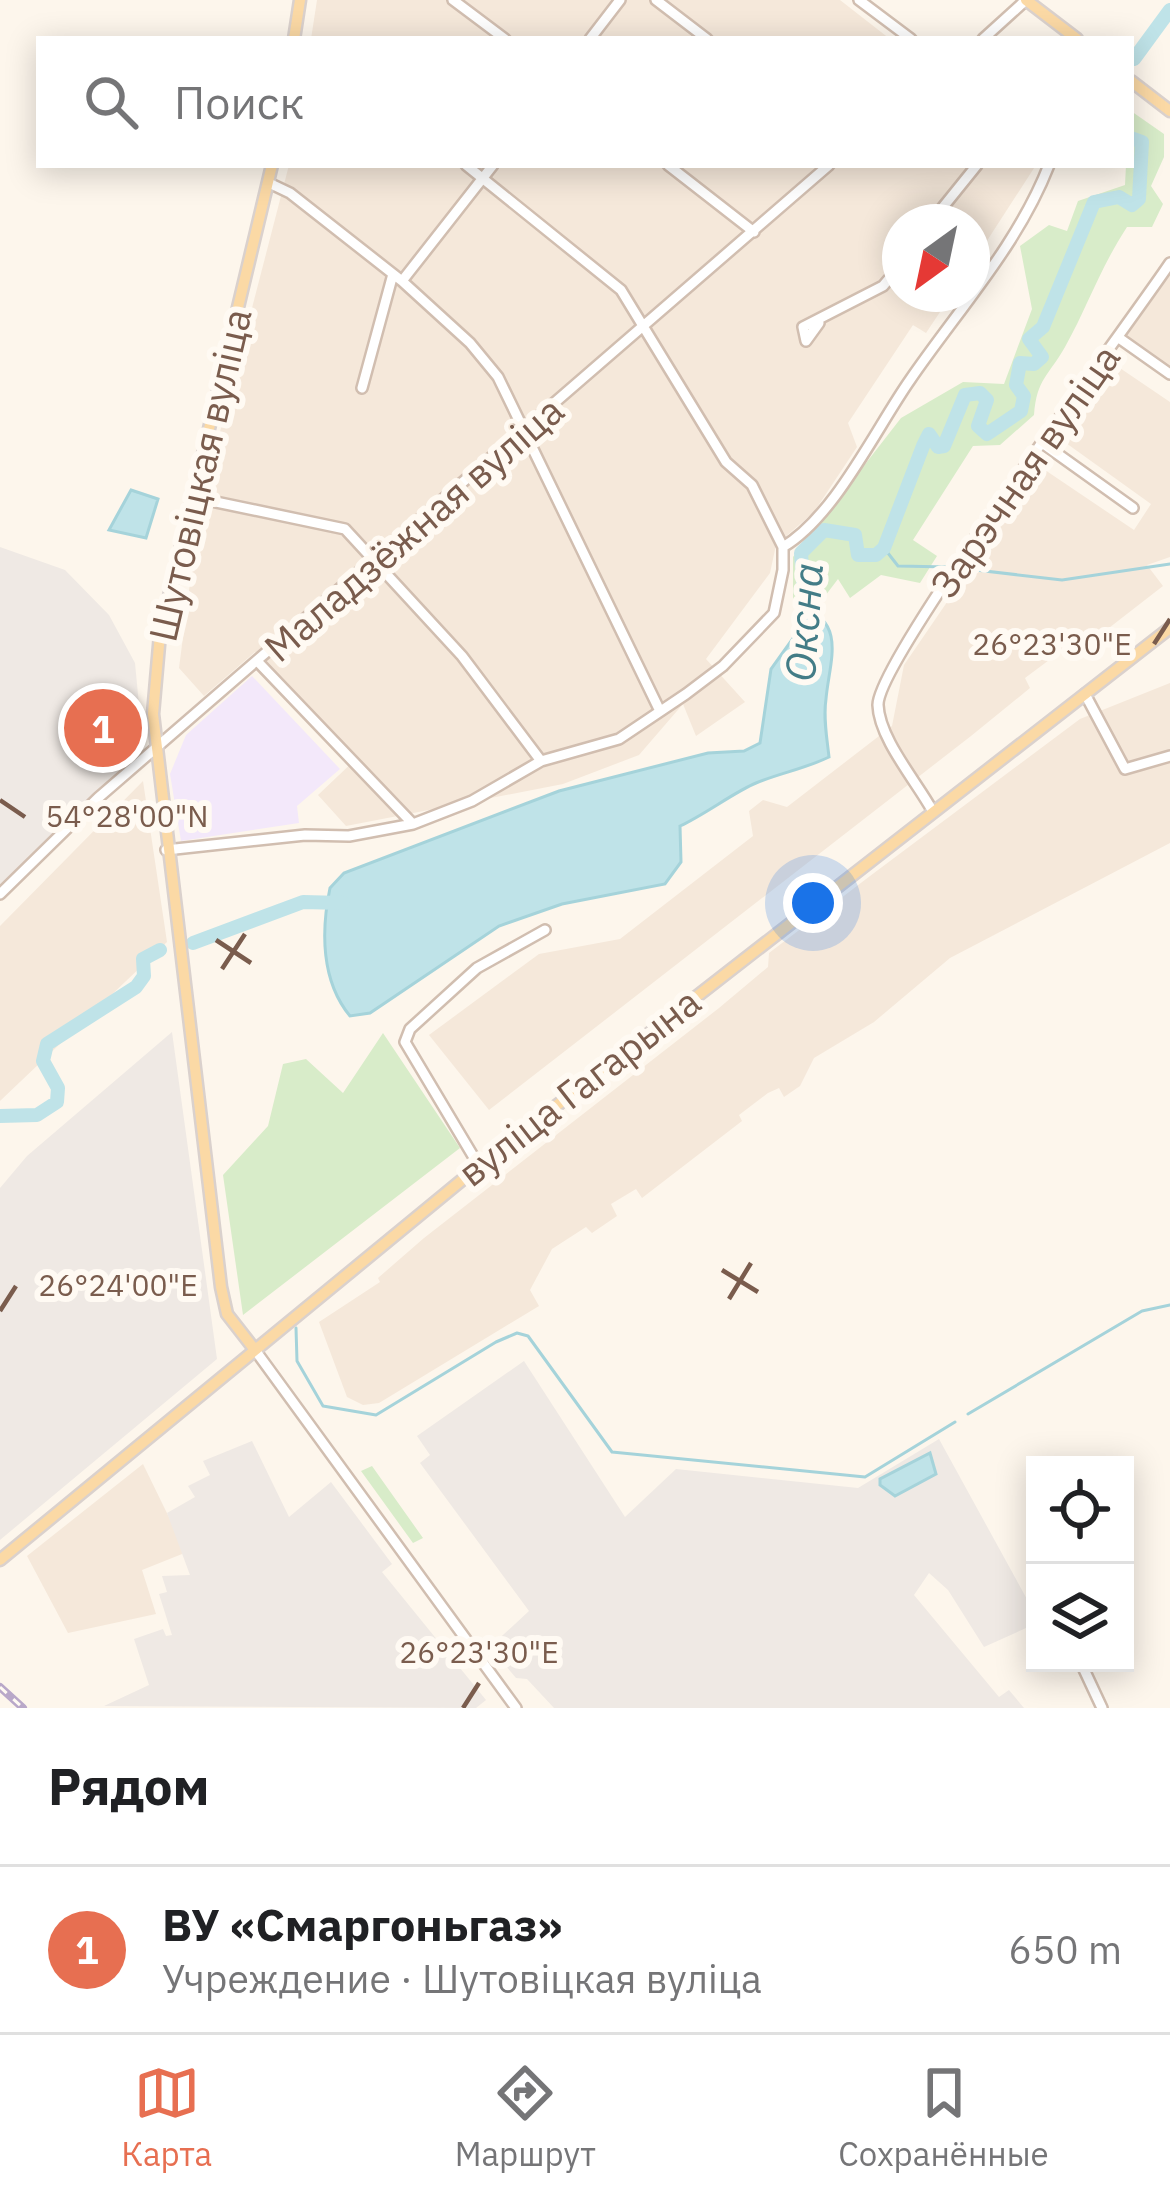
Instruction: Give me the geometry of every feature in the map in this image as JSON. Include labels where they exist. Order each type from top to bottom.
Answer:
[{"type":"main road","points":[[296,36],[300,0]]},
{"type":"main road","points":[[1026,0],[1073,36]]},
{"type":"main road","points":[[1134,83],[1170,111]]},
{"type":"main road","name":"Шутовіцкая вуліца","points":[[255,1350],[227,1314],[220,1287],[154,754],[156,659],[272,168]]},
{"type":"main road","name":"вуліца Гагарына","points":[[0,1560],[479,1166],[1170,628]]},
{"type":"street","points":[[453,0],[501,36]]},
{"type":"street","points":[[592,36],[620,0]]},
{"type":"street","points":[[656,0],[703,36]]},
{"type":"street","points":[[860,0],[907,36]]},
{"type":"street","points":[[985,36],[1026,0]]},
{"type":"street","points":[[166,850],[305,835],[349,836],[413,824],[472,801],[541,761],[619,739],[723,666],[774,613],[783,547],[752,485],[726,463],[611,281],[470,168]]},
{"type":"street","points":[[362,388],[398,278],[491,168]]},
{"type":"street","points":[[672,168],[754,232]]},
{"type":"street","name":"Маладзёжная вуліца","points":[[0,894],[98,798],[645,330],[826,168]]},
{"type":"street","points":[[946,204],[975,168]]},
{"type":"street","points":[[783,547],[821,514],[952,319],[986,280],[1047,168]]},
{"type":"street","points":[[269,183],[290,193],[398,278],[484,359],[525,430],[659,709]]},
{"type":"street","name":"Зарэчная вуліца","points":[[932,810],[880,718],[879,701],[948,575],[1045,445],[1170,263]]},
{"type":"street","points":[[819,323],[882,287]]},
{"type":"street","points":[[1119,338],[1170,374]]},
{"type":"street","points":[[1045,445],[1133,508]]},
{"type":"street","points":[[192,497],[345,529],[462,656],[541,761]]},
{"type":"street","points":[[259,663],[413,824]]},
{"type":"street","points":[[1085,694],[1125,770],[1170,755]]},
{"type":"street","points":[[479,1166],[406,1042],[410,1029],[477,968],[545,930]]},
{"type":"street","points":[[255,1350],[516,1708]]},
{"type":"street","points":[[1085,1672],[1102,1708]]},
{"type":"shaded area","points":[[317,0],[840,0],[886,36],[311,36]]},
{"type":"shaded area","points":[[288,168],[1034,168],[990,236],[990,204],[882,204],[882,312],[940,312],[926,333],[913,325],[848,423],[857,447],[814,512],[776,545],[770,573],[706,659],[745,702],[696,736],[683,704],[639,755],[563,784],[346,826],[318,795],[358,757],[255,652],[204,696],[179,668],[199,513]]},
{"type":"shaded area","points":[[1170,275],[1170,367],[1126,337]]},
{"type":"shaded area","points":[[1111,362],[1170,402],[1170,557],[1147,565],[1163,586],[1087,645],[1080,637],[1025,678],[1030,688],[971,736],[489,1110],[429,1035],[539,954],[620,939],[753,836],[749,811],[763,800],[787,807],[892,726],[904,665],[1036,472],[1045,470],[1134,530],[1151,504],[1059,438]]},
{"type":"shaded area","points":[[0,547],[65,570],[109,615],[135,663],[143,747],[0,891]]},
{"type":"shaded area","points":[[252,676],[340,769],[297,806],[299,823],[181,841],[170,774],[186,735]]},
{"type":"shaded area","points":[[1170,683],[1170,843],[950,958],[874,1022],[814,1058],[800,1086],[784,1097],[779,1088],[768,1093],[739,1115],[742,1121],[642,1198],[636,1189],[611,1204],[617,1216],[592,1233],[586,1227],[552,1249],[530,1290],[539,1306],[379,1403],[363,1405],[347,1397],[319,1322],[380,1282],[378,1278],[424,1238],[719,1008],[768,967],[769,953],[870,876],[1080,719]]},
{"type":"shaded area","points":[[143,781],[167,942],[0,1101],[0,926]]},
{"type":"shaded area","points":[[172,1032],[217,1359],[0,1540],[0,1188],[27,1156]]},
{"type":"shaded area","points":[[524,1361],[625,1517],[676,1469],[858,1488],[939,1439],[1026,1597],[1026,1628],[984,1647],[948,1590],[929,1573],[914,1595],[999,1697],[1009,1690],[1024,1708],[554,1708],[527,1679],[516,1678],[490,1647],[529,1611],[420,1463],[430,1455],[417,1436]]},
{"type":"shaded area","points":[[252,1441],[289,1517],[331,1482],[392,1564],[382,1572],[486,1700],[476,1708],[104,1706],[149,1685],[134,1639],[163,1629],[166,1636],[172,1635],[159,1594],[167,1592],[162,1576],[190,1575],[167,1513],[195,1497],[188,1486],[210,1475],[203,1461]]},
{"type":"shaded area","points":[[143,1464],[183,1546],[182,1554],[142,1570],[156,1614],[68,1633],[27,1556]]},
{"type":"green space","points":[[1134,113],[1164,134],[1164,157],[1151,186],[1163,204],[1152,227],[1127,227],[1117,243],[1041,385],[1034,415],[1000,445],[973,446],[913,540],[937,556],[920,583],[881,575],[850,598],[838,579],[819,604],[793,605],[793,557],[901,418],[963,382],[1004,384],[1032,309],[1020,246],[1049,225],[1067,231],[1078,201],[1125,185],[1126,168],[1134,168]]},
{"type":"green space","points":[[383,1033],[460,1148],[243,1315],[223,1175],[268,1126],[283,1064],[306,1059],[343,1093]]},
{"type":"green space","points":[[372,1466],[423,1538],[413,1543],[361,1471]]},
{"type":"water","points":[[131,490],[158,499],[146,538],[109,530]]},
{"type":"water","points":[[803,608],[826,623],[830,634],[825,713],[829,757],[748,787],[680,826],[681,862],[665,884],[562,904],[499,926],[370,1013],[350,1016],[333,987],[325,938],[330,888],[344,873],[559,791],[708,753],[744,751],[760,743],[771,669],[794,637]]},
{"type":"water","points":[[930,1453],[936,1474],[895,1496],[880,1485],[880,1479]]},
{"type":"waterway","name":"Оксна","points":[[1134,59],[1170,10]]},
{"type":"waterway","name":"Оксна","points":[[806,626],[801,553],[824,530],[855,535],[858,555],[876,555],[884,548],[929,434],[938,447],[944,446],[965,395],[980,393],[987,400],[978,426],[987,434],[1021,411],[1024,396],[1016,385],[1020,363],[1034,364],[1042,357],[1029,339],[1043,327],[1094,202],[1119,197],[1132,205],[1139,199],[1142,142],[1134,139]]},
{"type":"waterway","points":[[884,548],[898,566],[949,567]]},
{"type":"waterway","points":[[959,568],[1062,580],[1170,564]]},
{"type":"waterway","name":"Оксна","points":[[193,943],[303,902],[343,903]]},
{"type":"waterway","name":"Оксна","points":[[0,1116],[37,1115],[57,1102],[58,1088],[43,1061],[47,1044],[136,987],[144,976],[143,959],[160,950]]},
{"type":"waterway","points":[[968,1414],[1142,1311],[1170,1305]]},
{"type":"waterway","points":[[296,1328],[297,1361],[323,1406],[376,1415],[496,1342],[517,1333],[528,1336],[612,1452],[865,1477],[955,1422]]},
{"type":"railway","points":[[0,1687],[23,1708]]},
{"type":"place","name":"ВУ «Смаргоньгаз»","points":[[103,728]]}]
